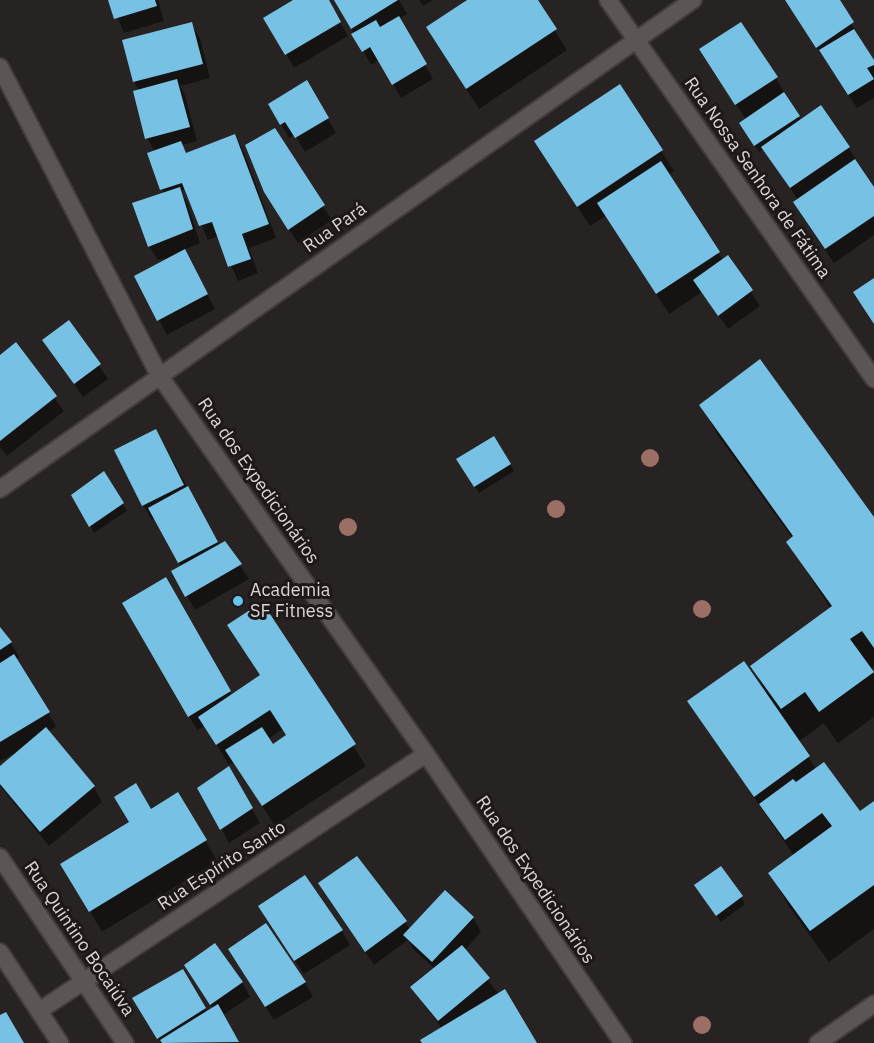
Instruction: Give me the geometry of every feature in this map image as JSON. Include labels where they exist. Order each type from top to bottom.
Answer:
[{"type":"street","name":"Rua Nossa Senhora de Fátima","points":[[608,0],[874,379]]},
{"type":"street","name":"Rua Pará","points":[[0,489],[693,0]]},
{"type":"street","name":"Rua dos Expedicionários","points":[[0,67],[159,375],[426,754],[622,1043]]},
{"type":"street","name":"Rua Espírito Santo","points":[[39,1011],[426,754]]},
{"type":"street","name":"Rua Quintino Bocaiúva","points":[[0,856],[125,1043]]},
{"type":"street","points":[[0,952],[60,1043]]},
{"type":"street","points":[[818,1043],[874,1004]]},
{"type":"building","points":[[108,0],[155,0],[157,6],[114,19]]},
{"type":"building","points":[[293,0],[329,0],[341,22],[285,55],[263,18]]},
{"type":"building","points":[[334,0],[398,0],[351,29]]},
{"type":"building","points":[[467,0],[538,0],[557,29],[466,89],[426,27]]},
{"type":"building","points":[[785,0],[840,0],[854,22],[816,48]]},
{"type":"building","points":[[399,16],[427,64],[392,85],[370,47],[362,52],[351,34],[376,20],[380,27]]},
{"type":"building","points":[[192,22],[203,64],[133,82],[122,40]]},
{"type":"building","points":[[741,22],[778,77],[735,105],[699,49]]},
{"type":"building","points":[[854,29],[874,60],[874,65],[867,68],[874,79],[848,95],[819,50]]},
{"type":"building","points":[[177,79],[190,127],[145,139],[133,91]]},
{"type":"building","points":[[307,80],[329,118],[295,138],[285,122],[280,125],[268,104]]},
{"type":"building","points":[[620,84],[663,150],[577,207],[534,141]]},
{"type":"building","points":[[784,92],[800,116],[754,146],[739,123]]},
{"type":"building","points":[[821,105],[850,147],[790,188],[761,147]]},
{"type":"building","points":[[275,128],[325,205],[288,230],[264,192],[245,145]]},
{"type":"building","points":[[235,134],[269,224],[242,234],[251,259],[228,267],[212,222],[199,226],[182,183],[160,190],[147,153],[181,141],[186,153]]},
{"type":"building","points":[[855,159],[874,187],[874,216],[825,249],[793,202]]},
{"type":"building","points":[[661,161],[720,252],[656,294],[597,203]]},
{"type":"building","points":[[180,187],[193,229],[148,247],[132,203]]},
{"type":"building","points":[[185,249],[208,294],[157,321],[134,276]]},
{"type":"building","points":[[728,255],[753,290],[718,316],[693,280]]},
{"type":"building","points":[[874,278],[874,324],[853,292]]},
{"type":"building","points":[[69,320],[101,364],[74,384],[42,340]]},
{"type":"building","points":[[16,342],[57,396],[0,441],[0,355]]},
{"type":"building","points":[[760,359],[874,517],[874,648],[862,631],[850,639],[874,672],[819,712],[805,692],[781,709],[750,666],[832,606],[786,542],[793,536],[699,405]]},
{"type":"building","points":[[156,429],[184,485],[142,506],[114,450]]},
{"type":"building","points":[[494,436],[511,464],[474,487],[456,459]]},
{"type":"building","points":[[104,471],[124,503],[89,527],[71,495]]},
{"type":"building","points":[[188,486],[218,542],[178,563],[148,508]]},
{"type":"building","points":[[225,541],[242,564],[185,597],[171,571]]},
{"type":"building","points":[[166,577],[231,691],[188,717],[122,603]]},
{"type":"building","points":[[262,602],[356,744],[262,806],[225,750],[262,727],[273,744],[286,735],[270,710],[216,745],[198,717],[260,675],[227,625]]},
{"type":"building","points":[[0,627],[12,642],[0,650]]},
{"type":"building","points":[[14,654],[50,712],[0,742],[0,663]]},
{"type":"building","points":[[744,661],[810,756],[754,797],[687,701]]},
{"type":"building","points":[[46,727],[95,786],[40,832],[0,784],[0,766]]},
{"type":"building","points":[[824,762],[860,811],[874,801],[874,885],[810,931],[768,873],[832,826],[822,813],[785,840],[759,804],[793,779],[796,782]]},
{"type":"building","points":[[229,766],[253,808],[220,830],[197,788]]},
{"type":"building","points":[[136,783],[151,809],[178,792],[207,840],[89,912],[60,864],[129,822],[114,797]]},
{"type":"building","points":[[357,856],[407,921],[365,952],[318,883]]},
{"type":"building","points":[[721,866],[743,896],[716,916],[694,885]]},
{"type":"building","points":[[305,875],[343,930],[294,961],[258,906]]},
{"type":"building","points":[[445,890],[474,917],[432,962],[403,935]]},
{"type":"building","points":[[266,923],[306,982],[265,1007],[228,949]]},
{"type":"building","points":[[215,943],[243,982],[210,1005],[184,965]]},
{"type":"building","points":[[462,945],[490,978],[438,1021],[410,987]]},
{"type":"building","points":[[183,969],[206,1008],[157,1039],[132,998]]},
{"type":"building","points":[[505,989],[537,1043],[422,1043],[420,1040]]},
{"type":"building","points":[[218,1004],[239,1042],[162,1043],[160,1040]]},
{"type":"building","points":[[6,1012],[24,1043],[0,1043],[0,1015]]},
{"type":"place","name":"Academia SF Fitness","points":[[238,601]]}]
